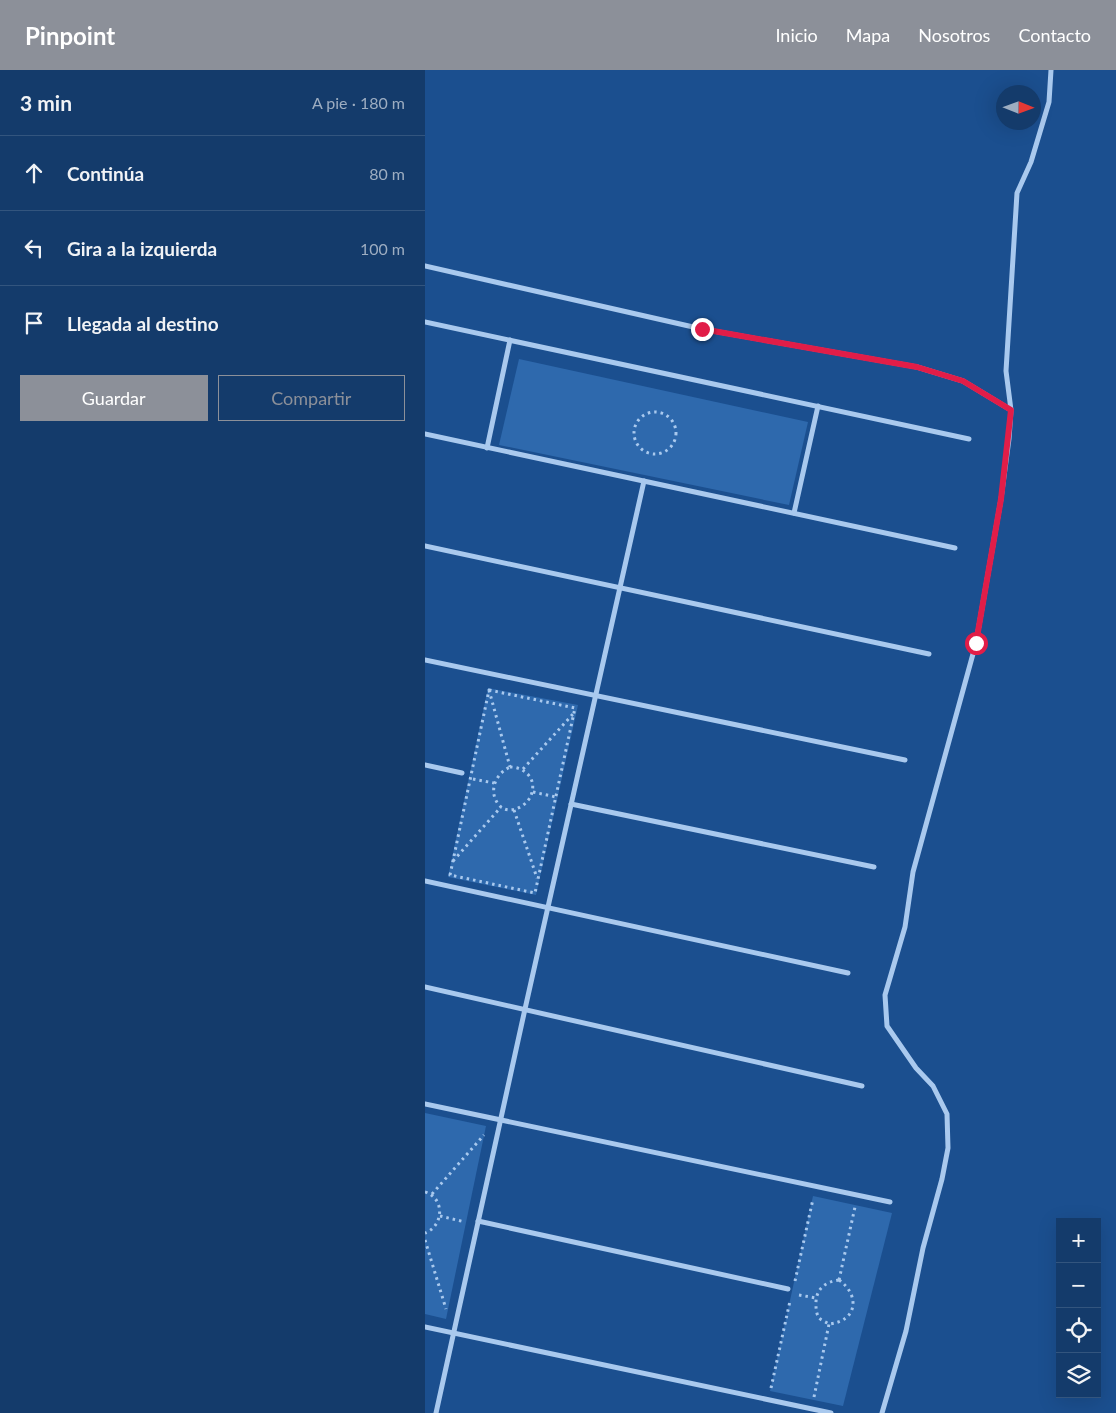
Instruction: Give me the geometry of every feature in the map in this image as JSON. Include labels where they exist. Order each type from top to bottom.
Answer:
[{"type":"street","points":[[882,1413],[906,1331],[923,1248],[940,1187],[948,1148],[947,1114],[933,1086],[916,1068],[887,1026],[885,995],[905,927],[913,872],[976,643],[1001,499],[1011,410],[1006,371],[1017,193],[1031,162],[1049,102],[1051,70]]},
{"type":"street","points":[[425,266],[702,329],[917,367],[963,381],[1011,410]]},
{"type":"street","points":[[425,322],[969,439]]},
{"type":"street","points":[[487,448],[510,340]]},
{"type":"street","points":[[794,513],[818,406]]},
{"type":"street","points":[[425,434],[955,548]]},
{"type":"street","points":[[436,1413],[547,908],[644,481]]},
{"type":"street","points":[[425,546],[929,654]]},
{"type":"street","points":[[425,660],[595,697],[905,760]]},
{"type":"street","points":[[425,764],[462,773]]},
{"type":"street","points":[[571,804],[874,868]]},
{"type":"street","points":[[425,881],[848,973]]},
{"type":"street","points":[[425,987],[861,1086]]},
{"type":"street","points":[[425,1104],[890,1202]]},
{"type":"street","points":[[478,1222],[788,1289]]},
{"type":"street","points":[[425,1327],[831,1413]]},
{"type":"path","points":[[652,412],[665,415],[677,430],[674,444],[666,451],[657,454],[648,454],[642,450],[637,445],[635,437],[638,421],[652,412]]},
{"type":"path","points":[[489,690],[575,708],[535,892],[450,875],[489,690]]},
{"type":"path","points":[[489,690],[510,767]]},
{"type":"path","points":[[523,769],[574,713]]},
{"type":"path","points":[[510,767],[523,769],[529,775],[533,792],[527,802],[514,810],[507,810],[501,807],[495,799],[494,783],[503,770],[510,767]]},
{"type":"path","points":[[470,778],[494,783]]},
{"type":"path","points":[[533,792],[556,797]]},
{"type":"path","points":[[453,862],[501,807]]},
{"type":"path","points":[[514,810],[537,879]]},
{"type":"path","points":[[432,1194],[484,1135]]},
{"type":"path","points":[[425,1192],[432,1194],[440,1208],[435,1226],[425,1233]]},
{"type":"path","points":[[794,1284],[813,1197],[822,1198]]},
{"type":"path","points":[[847,1204],[864,1208]]},
{"type":"path","points":[[839,1280],[855,1206]]},
{"type":"path","points":[[439,1216],[465,1222]]},
{"type":"path","points":[[425,1240],[446,1311]]},
{"type":"path","points":[[839,1280],[852,1294],[854,1304],[850,1315],[843,1320],[829,1324],[820,1318],[816,1310],[816,1298],[820,1288],[825,1283],[839,1280]]},
{"type":"path","points":[[779,1391],[771,1390],[792,1294],[816,1298]]},
{"type":"path","points":[[805,1397],[814,1399],[829,1324]]},
{"type":"shaded area","points":[[519,359],[808,422],[789,505],[499,445]]},
{"type":"shaded area","points":[[488,688],[578,705],[536,895],[448,877]]},
{"type":"shaded area","points":[[425,1113],[486,1126],[446,1319],[425,1314]]},
{"type":"shaded area","points":[[813,1196],[892,1213],[843,1406],[770,1391]]},
{"type":"route","points":[[702,329],[917,367],[963,381],[1011,410],[1001,499],[976,643]]}]
